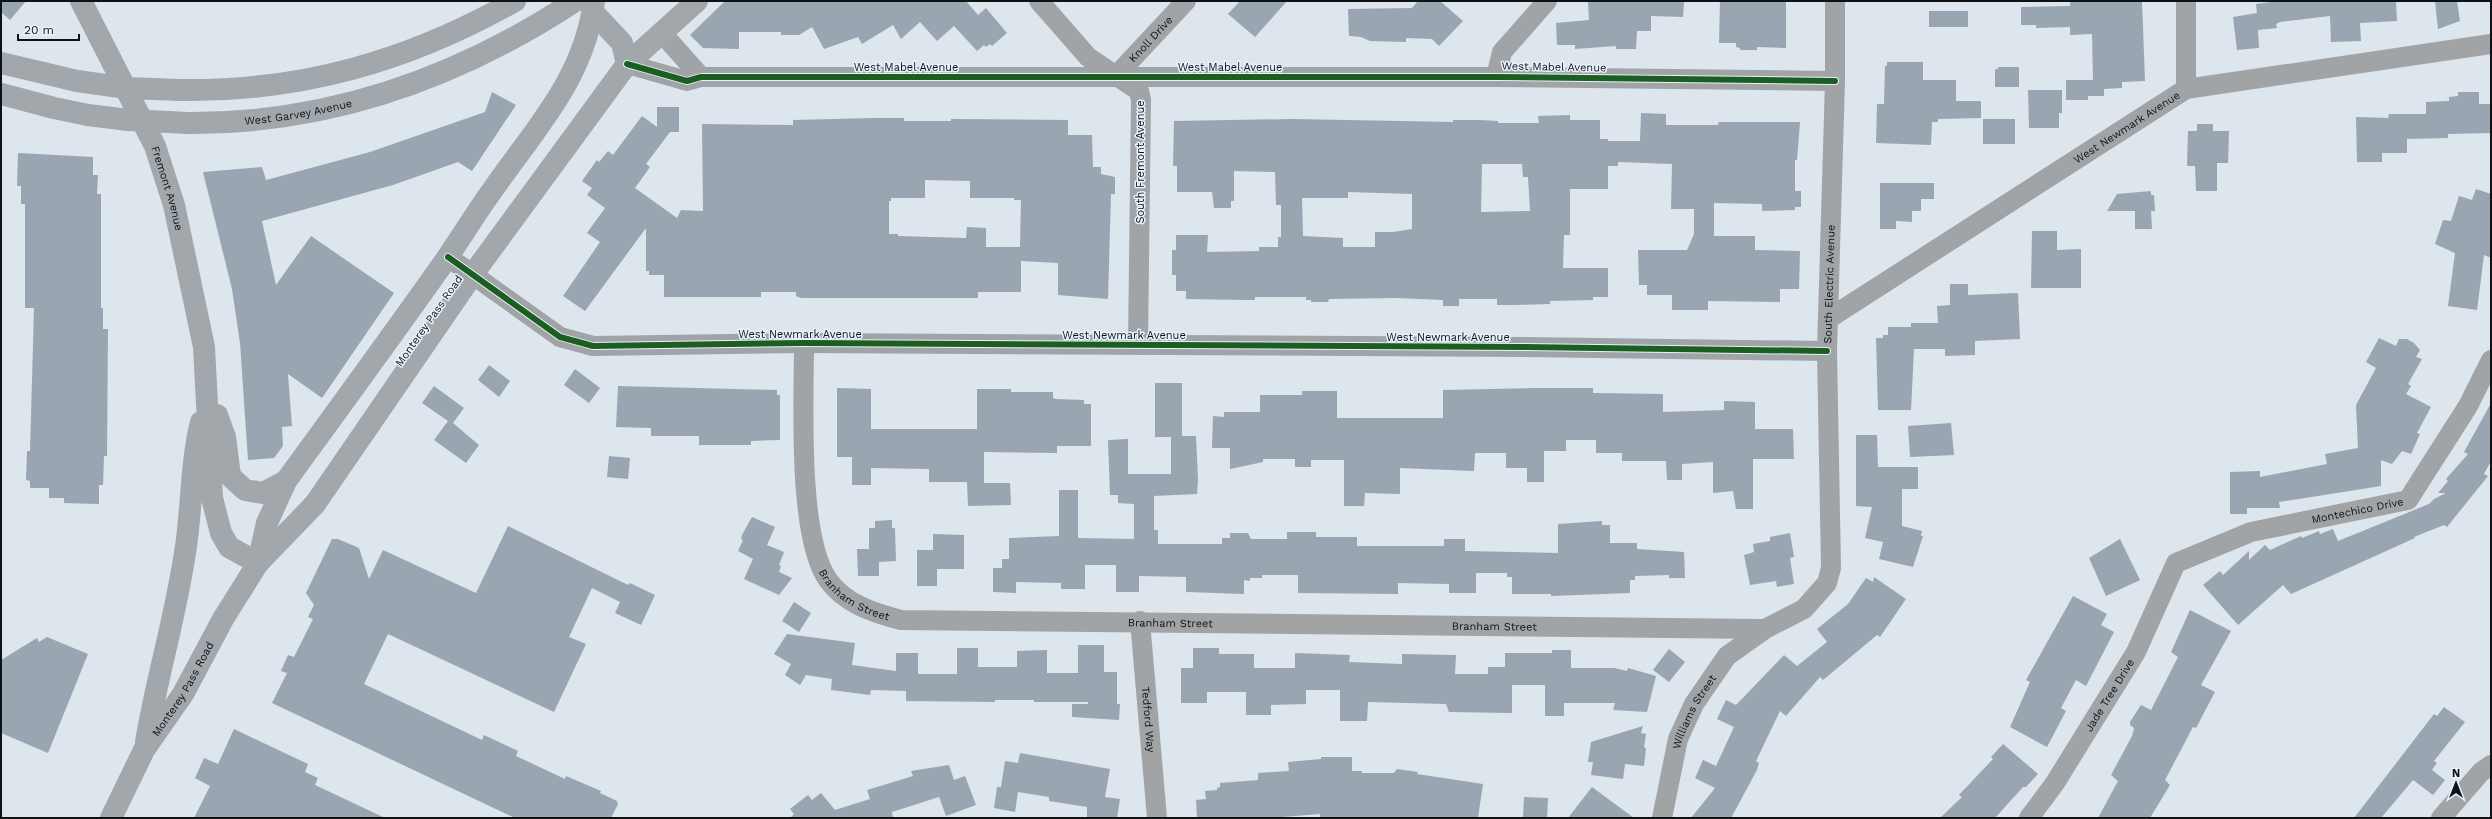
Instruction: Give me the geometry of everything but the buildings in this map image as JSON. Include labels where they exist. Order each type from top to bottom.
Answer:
[{"type":"main road","name":"Fremont Avenue","points":[[81,1],[155,146],[181,233],[204,347],[208,392]]},
{"type":"main road","points":[[1,63],[77,81],[127,88],[240,90],[272,86],[356,69],[410,52],[453,34],[515,1]]},
{"type":"main road","name":"Monterey Pass Road","points":[[111,818],[144,750],[183,694],[222,619],[258,563],[314,504],[474,274],[627,64],[696,1]]},
{"type":"main road","points":[[587,4],[622,43],[627,64]]},
{"type":"main road","name":"Monterey Pass Road","points":[[258,563],[267,523],[286,481],[448,257],[494,188],[545,120],[565,87],[581,50],[587,4]]},
{"type":"main road","name":"West Garvey Avenue","points":[[3,96],[88,115],[128,120],[188,123],[244,121],[299,115],[380,96],[428,79],[472,60],[532,27],[587,4]]},
{"type":"main road","points":[[208,392],[225,438],[230,476],[245,490],[263,494],[286,481]]},
{"type":"main road","points":[[208,392],[212,498],[220,533],[229,547],[258,563]]},
{"type":"main road","points":[[144,750],[152,702],[178,596],[186,546],[196,443],[208,392]]},
{"type":"street","name":"South Fremont Avenue","points":[[1039,1],[1088,57],[1115,77],[1139,91],[1142,100],[1138,345]]},
{"type":"street","name":"Knoll Drive","points":[[1115,77],[1186,1]]},
{"type":"street","points":[[1496,77],[1502,52],[1546,1]]},
{"type":"street","name":"South Electric Avenue","points":[[1765,629],[1804,610],[1827,583],[1831,568],[1827,351],[1835,81],[1835,1]]},
{"type":"street","points":[[2186,1],[2186,89]]},
{"type":"street","points":[[661,32],[701,77]]},
{"type":"street","name":"West Newmark Avenue","points":[[1828,319],[2186,89],[2491,44]]},
{"type":"street","name":"West Mabel Avenue","points":[[627,64],[687,81],[701,77],[1496,77],[1835,81]]},
{"type":"street","name":"West Newmark Avenue","points":[[448,257],[474,274],[516,308],[560,337],[593,346],[804,343],[1827,351]]},
{"type":"street","name":"Branham Street","points":[[804,343],[807,503],[816,552],[828,579],[842,594],[860,606],[880,615],[901,620],[1140,621],[1765,629]]},
{"type":"street","name":"Montechico Drive","points":[[2176,563],[2251,532],[2408,500],[2468,406],[2491,360]]},
{"type":"street","name":"Jade Tree Drive","points":[[2029,818],[2055,783],[2136,652],[2176,563]]},
{"type":"street","name":"Tedford Way","points":[[1140,621],[1156,818]]},
{"type":"street","name":"Williams Street","points":[[1662,818],[1678,739],[1694,704],[1727,656],[1765,629]]},
{"type":"street","points":[[2441,818],[2480,772],[2491,765]]},
{"type":"cycle path","points":[[627,64],[687,81],[701,77],[1496,77],[1835,81]]},
{"type":"cycle path","points":[[448,257],[560,337],[593,346],[804,343],[1523,347],[1827,351]]}]
